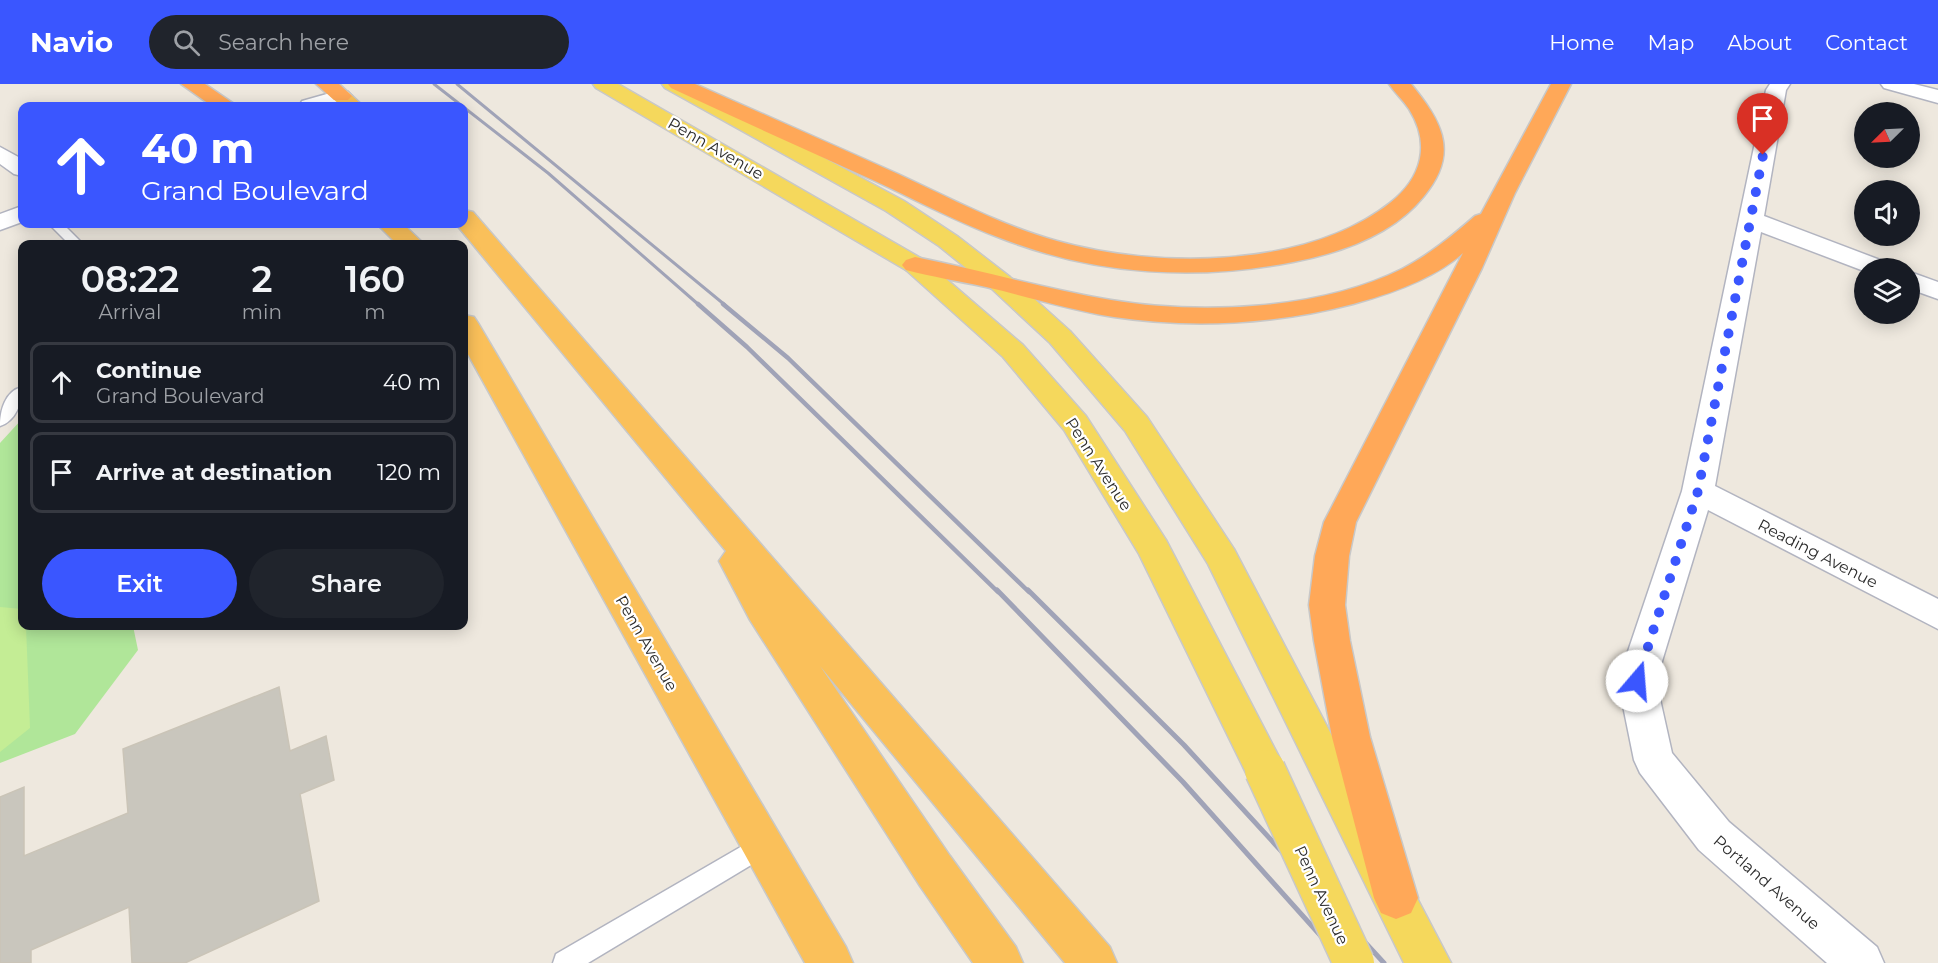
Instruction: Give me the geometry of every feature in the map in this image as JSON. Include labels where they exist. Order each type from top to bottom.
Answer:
[{"type":"highway","points":[[191,84],[220,102]]},
{"type":"highway","points":[[678,84],[1014,235],[1086,254],[1136,263],[1176,265],[1234,263],[1312,250],[1357,234],[1400,208],[1429,175],[1433,144],[1427,119],[1398,84]]},
{"type":"highway","points":[[1396,898],[1351,737],[1332,640],[1327,605],[1332,556],[1340,522],[1464,279],[1503,193],[1561,84]]},
{"type":"highway","points":[[915,265],[1128,311],[1186,314],[1258,311],[1315,305],[1398,281],[1446,256],[1482,223],[1503,193]]},
{"type":"highway","points":[[468,222],[1094,963]]},
{"type":"highway","points":[[393,228],[407,240]]},
{"type":"highway","name":"Penn Avenue","points":[[468,330],[830,963]]},
{"type":"highway","points":[[700,496],[763,610],[935,871],[1000,963]]},
{"type":"main road","name":"Penn Avenue","points":[[603,84],[915,265],[1013,351],[1075,423],[1154,549],[1265,770],[1354,963]]},
{"type":"main road","name":"Penn Avenue","points":[[672,84],[895,206],[948,241],[1001,283],[1060,338],[1136,424],[1222,558],[1428,963]]},
{"type":"street","name":"Portland Avenue","points":[[1780,84],[1776,90],[1750,219],[1698,491],[1637,681],[1654,760],[1714,836],[1861,963]]},
{"type":"street","points":[[1891,84],[1938,97]]},
{"type":"street","points":[[321,102],[340,95]]},
{"type":"street","points":[[0,154],[18,166]]},
{"type":"street","points":[[0,223],[18,215]]},
{"type":"street","points":[[1750,219],[1854,259]]},
{"type":"street","points":[[1920,284],[1938,291]]},
{"type":"street","name":"Reading Avenue","points":[[1698,491],[1938,615]]},
{"type":"lane","points":[[60,228],[72,240]]},
{"type":"lane","points":[[0,420],[18,397]]},
{"type":"lane","points":[[566,963],[763,845]]},
{"type":"green space","points":[[18,423],[18,630],[134,630],[138,650],[75,734],[0,763],[0,443]]},
{"type":"green space","points":[[0,607],[18,609],[18,630],[26,630],[30,728],[0,752]]},
{"type":"building","points":[[279,687],[290,751],[326,736],[334,780],[300,794],[319,901],[185,963],[132,963],[129,907],[31,950],[31,963],[0,963],[0,797],[24,787],[24,856],[128,813],[123,749]]},
{"type":"railway","points":[[434,84],[457,102]]},
{"type":"railway","points":[[457,84],[725,305]]},
{"type":"railway","points":[[468,111],[548,173],[699,305]]},
{"type":"railway","points":[[698,304],[747,347],[998,592]]},
{"type":"railway","points":[[723,304],[788,358],[1029,592]]},
{"type":"railway","points":[[997,590],[1183,782],[1345,963]]},
{"type":"railway","points":[[1028,590],[1184,745],[1384,963]]},
{"type":"route","points":[[1637,681],[1698,491],[1763,155]]}]
